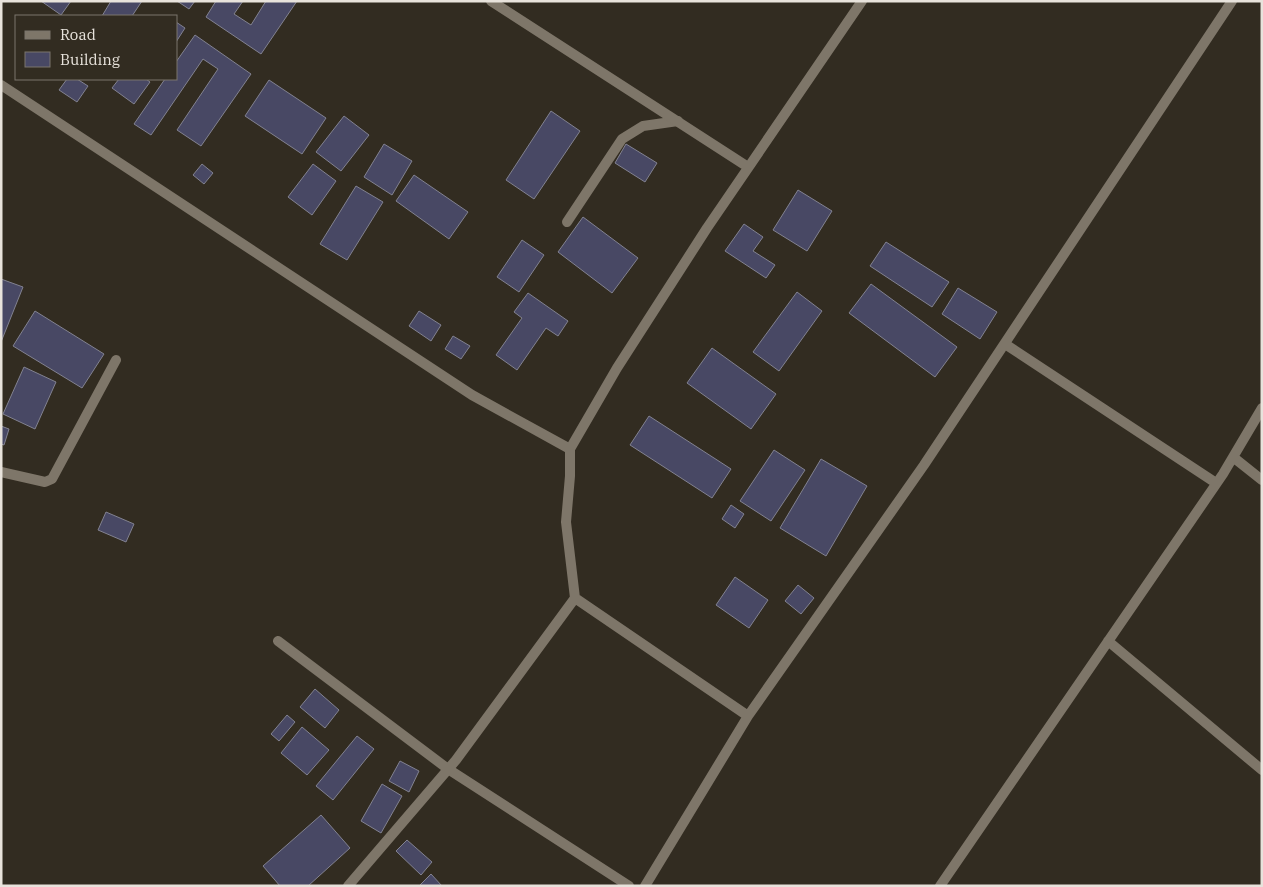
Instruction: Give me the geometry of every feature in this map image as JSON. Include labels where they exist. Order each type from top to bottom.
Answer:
[{"type":"street","points":[[491,1],[748,167]]},
{"type":"street","points":[[348,886],[448,769],[575,598],[566,522],[570,449],[617,368],[748,167],[862,1]]},
{"type":"street","points":[[645,886],[748,716],[924,465],[1232,1]]},
{"type":"street","points":[[1,85],[472,395],[570,449]]},
{"type":"street","points":[[567,222],[622,139],[643,126],[678,121]]},
{"type":"street","points":[[1005,344],[1216,483]]},
{"type":"street","points":[[1,472],[45,482],[52,478],[116,360]]},
{"type":"street","points":[[940,886],[1216,483],[1262,408]]},
{"type":"street","points":[[1233,457],[1262,480]]},
{"type":"street","points":[[575,598],[748,716]]},
{"type":"street","points":[[278,641],[448,769],[629,886]]},
{"type":"street","points":[[1108,641],[1262,770]]},
{"type":"building","points":[[41,1],[71,1],[61,15]]},
{"type":"building","points":[[111,1],[142,1],[133,15],[103,15]]},
{"type":"building","points":[[177,1],[195,1],[189,9]]},
{"type":"building","points":[[216,1],[243,1],[234,14],[251,25],[266,1],[297,1],[261,54],[206,17]]},
{"type":"building","points":[[178,23],[185,28],[178,39]]},
{"type":"building","points":[[195,35],[251,74],[201,146],[177,130],[218,69],[203,59],[151,135],[134,124],[164,80],[178,80],[178,59]]},
{"type":"building","points":[[66,80],[79,80],[88,86],[77,102],[59,90]]},
{"type":"building","points":[[118,80],[147,80],[150,82],[134,104],[112,88]]},
{"type":"building","points":[[269,80],[326,118],[302,154],[245,116]]},
{"type":"building","points":[[551,111],[580,131],[534,199],[506,180]]},
{"type":"building","points":[[344,116],[369,135],[341,171],[316,152]]},
{"type":"building","points":[[384,144],[412,161],[392,195],[364,177]]},
{"type":"building","points":[[626,144],[657,163],[645,182],[615,163]]},
{"type":"building","points":[[202,164],[213,173],[204,184],[193,175]]},
{"type":"building","points":[[313,164],[336,181],[312,215],[288,197]]},
{"type":"building","points":[[414,175],[468,212],[449,239],[396,201]]},
{"type":"building","points":[[356,186],[383,202],[347,260],[320,244]]},
{"type":"building","points":[[798,190],[832,211],[807,251],[773,230]]},
{"type":"building","points":[[583,217],[638,258],[612,293],[558,252]]},
{"type":"building","points":[[744,224],[763,237],[753,251],[775,265],[766,278],[725,251]]},
{"type":"building","points":[[522,240],[544,255],[519,292],[497,277]]},
{"type":"building","points":[[886,242],[949,282],[932,307],[870,266]]},
{"type":"building","points":[[1,279],[23,287],[1,342]]},
{"type":"building","points":[[871,284],[957,347],[935,377],[849,313]]},
{"type":"building","points":[[958,288],[997,312],[980,339],[942,314]]},
{"type":"building","points":[[797,292],[822,311],[779,371],[753,352]]},
{"type":"building","points":[[528,293],[568,321],[558,336],[546,328],[517,370],[496,355],[522,318],[514,312]]},
{"type":"building","points":[[35,311],[104,354],[82,388],[13,346]]},
{"type":"building","points":[[419,311],[441,325],[431,341],[409,326]]},
{"type":"building","points":[[453,336],[470,346],[461,359],[445,349]]},
{"type":"building","points":[[712,348],[776,394],[751,429],[687,383]]},
{"type":"building","points":[[24,367],[56,382],[35,429],[3,414]]},
{"type":"building","points":[[649,416],[731,469],[712,498],[630,445]]},
{"type":"building","points":[[1,426],[9,429],[4,445],[1,444]]},
{"type":"building","points":[[774,450],[805,470],[771,521],[740,501]]},
{"type":"building","points":[[821,459],[867,486],[826,556],[780,528]]},
{"type":"building","points":[[731,505],[744,514],[735,528],[722,519]]},
{"type":"building","points":[[106,512],[134,524],[126,542],[98,530]]},
{"type":"building","points":[[735,577],[768,600],[749,628],[716,605]]},
{"type":"building","points":[[798,585],[814,598],[801,614],[785,601]]},
{"type":"building","points":[[315,689],[339,710],[325,728],[300,707]]},
{"type":"building","points":[[287,715],[295,722],[279,741],[271,734]]},
{"type":"building","points":[[302,727],[329,750],[307,775],[281,753]]},
{"type":"building","points":[[357,736],[374,749],[333,800],[316,786]]},
{"type":"building","points":[[400,761],[419,771],[409,792],[389,781]]},
{"type":"building","points":[[382,784],[402,796],[381,833],[361,821]]},
{"type":"building","points":[[321,815],[350,848],[308,886],[280,886],[263,866]]},
{"type":"building","points":[[407,840],[432,862],[421,875],[396,851]]},
{"type":"building","points":[[431,874],[442,886],[419,886]]}]
